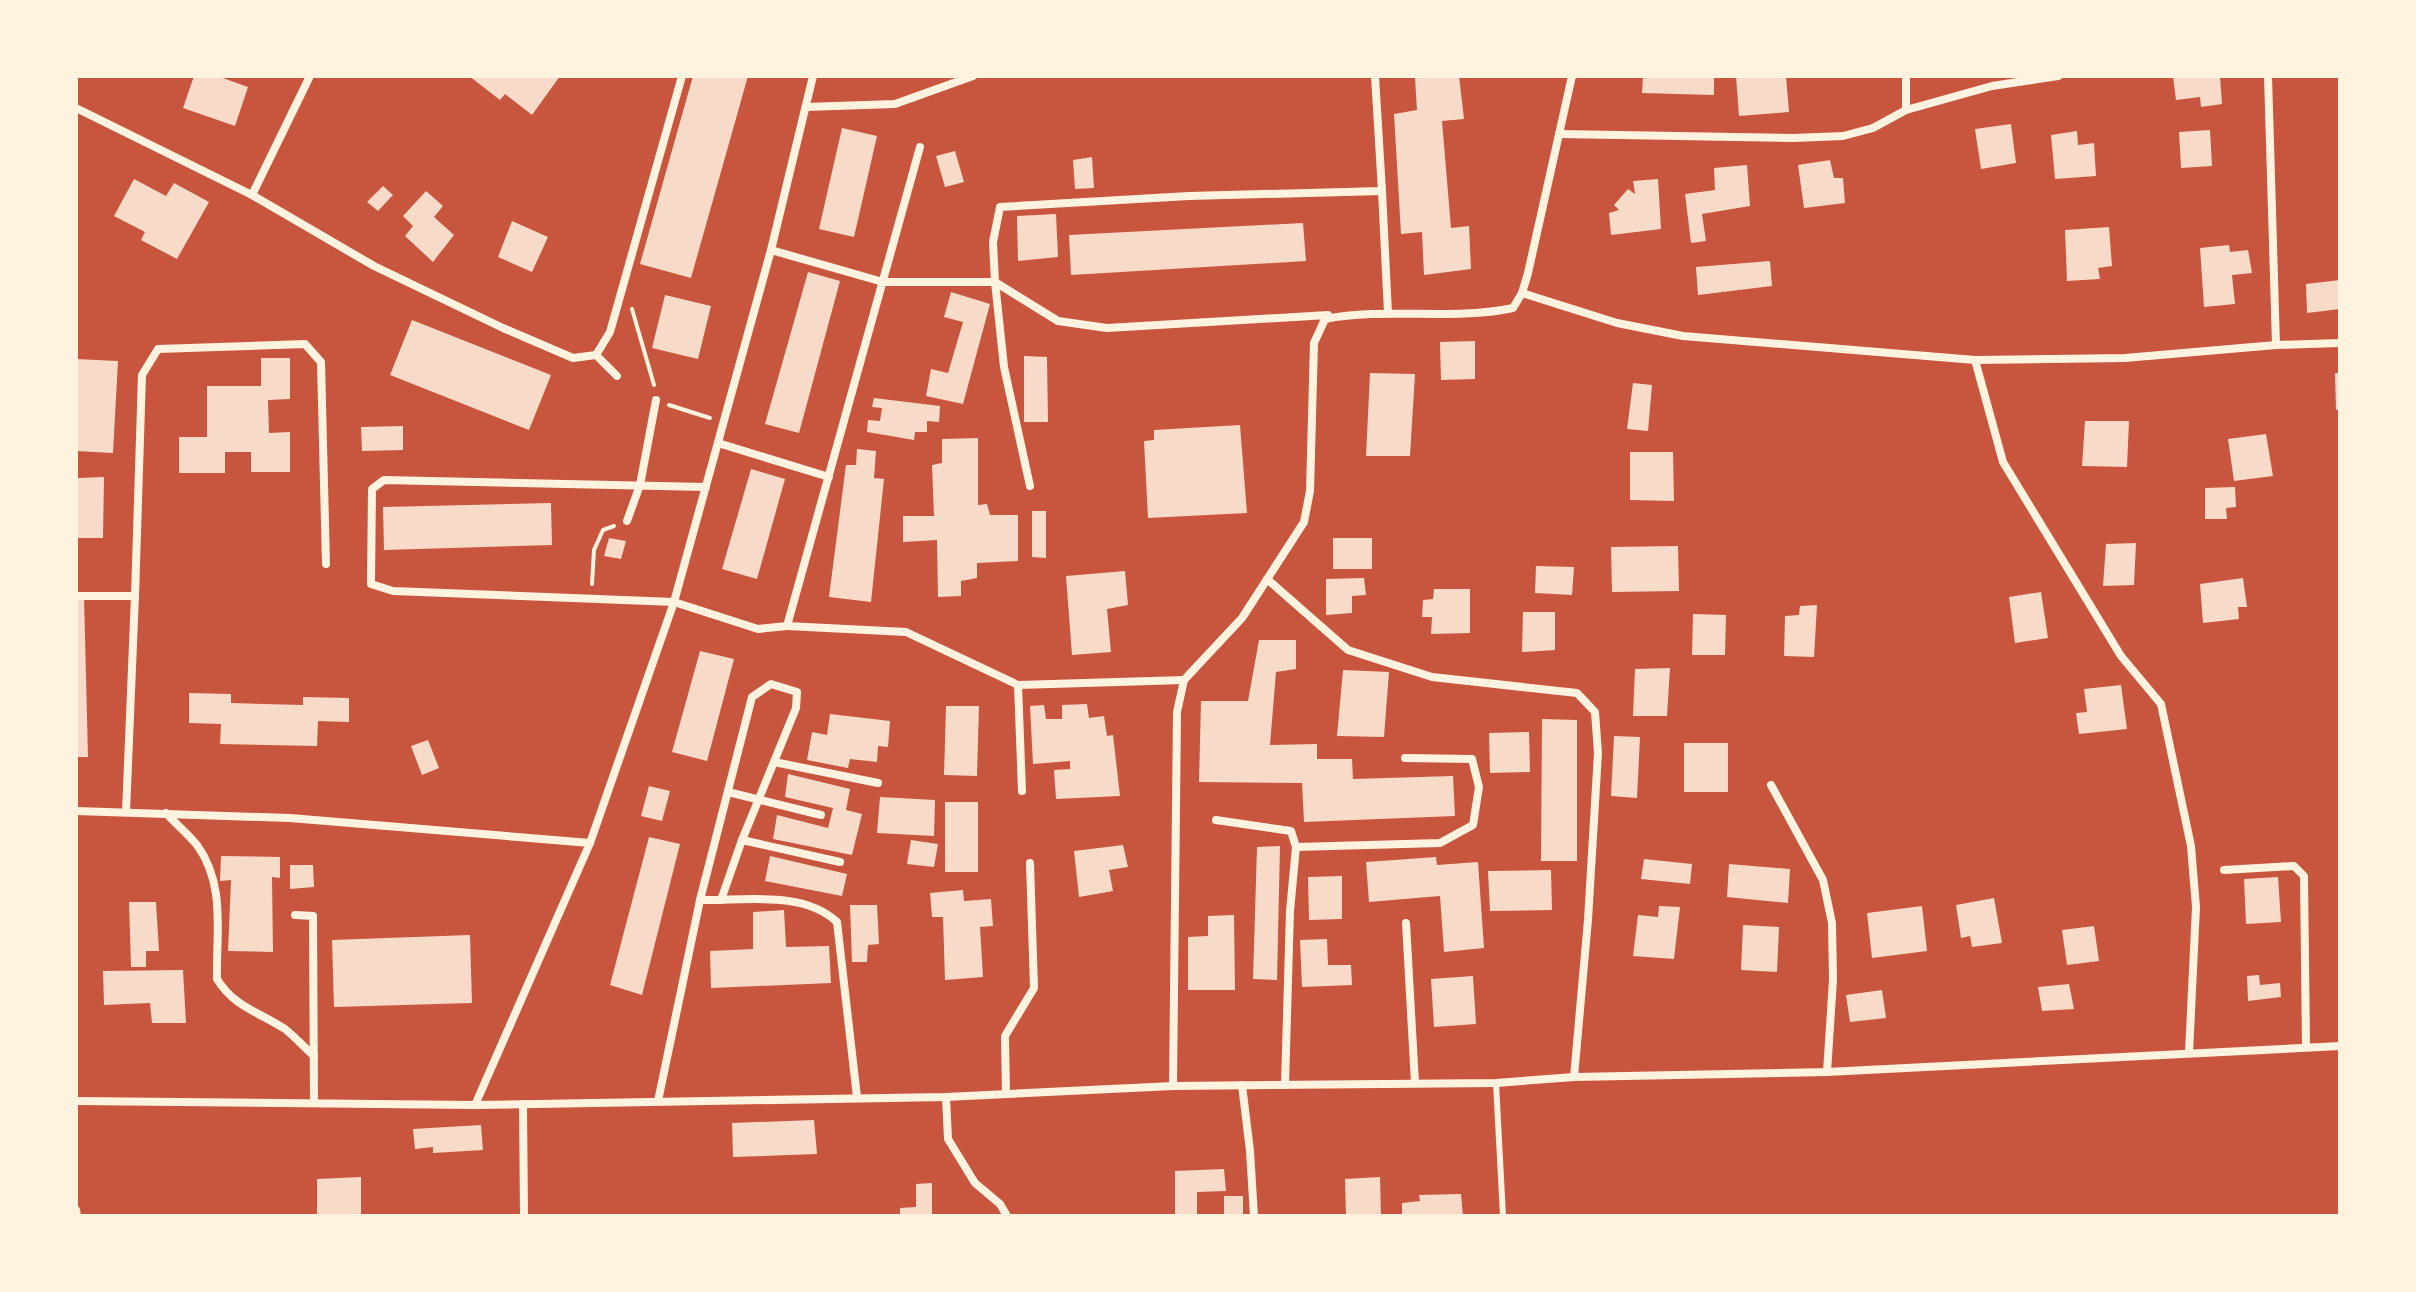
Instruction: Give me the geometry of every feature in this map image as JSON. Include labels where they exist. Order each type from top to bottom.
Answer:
[{"type":"street","points":[[252,195],[310,76]]},
{"type":"street","points":[[596,355],[610,332],[682,76]]},
{"type":"street","points":[[475,1105],[590,843],[674,602],[771,250],[813,76]]},
{"type":"street","points":[[806,107],[895,104],[973,76]]},
{"type":"street","points":[[1375,76],[1388,313]]},
{"type":"street","points":[[771,250],[883,282],[995,282],[1058,321],[1107,328],[1357,313],[1482,314],[1513,308],[1522,293],[1572,76]]},
{"type":"street","points":[[1906,76],[1906,110]]},
{"type":"street","points":[[1559,134],[1843,136],[1873,128],[1906,110],[1992,86],[2058,76]]},
{"type":"street","points":[[2268,76],[2276,345]]},
{"type":"street","points":[[76,108],[252,195],[374,266],[503,328],[573,358],[596,355]]},
{"type":"street","points":[[787,626],[920,147]]},
{"type":"street","points":[[1030,486],[1004,367],[993,242],[1000,207],[1189,196],[1382,191]]},
{"type":"street","points":[[1522,293],[1617,323],[1683,336],[1975,360],[2125,358],[2276,345],[2340,343]]},
{"type":"street","points":[[1173,1086],[1177,712],[1184,680],[1242,618],[1304,522],[1310,491],[1314,343],[1325,319],[1357,313]]},
{"type":"street","points":[[126,812],[142,375],[158,349],[305,344],[321,362],[326,564]]},
{"type":"street","points":[[596,355],[617,376]]},
{"type":"street","points":[[1975,360],[2003,462],[2121,656],[2161,704],[2191,846],[2195,892],[2189,1053]]},
{"type":"street","points":[[627,521],[640,485],[656,400]]},
{"type":"street","points":[[718,443],[829,477]]},
{"type":"street","points":[[706,487],[384,480],[372,489],[371,584],[393,591],[674,602],[758,629],[787,626],[906,632],[1018,685],[1184,680]]},
{"type":"street","points":[[1267,579],[1348,650],[1432,677],[1577,693],[1595,712],[1597,768],[1574,1077]]},
{"type":"street","points":[[76,596],[135,596]]},
{"type":"street","points":[[658,1101],[700,900],[752,697],[771,684],[797,692],[796,708],[721,900]]},
{"type":"street","points":[[1018,685],[1022,791]]},
{"type":"street","points":[[1296,847],[1440,843],[1473,825],[1479,787],[1472,759],[1405,758]]},
{"type":"street","points":[[774,762],[878,783]]},
{"type":"street","points":[[1771,785],[1823,880],[1832,923],[1833,980],[1827,1072]]},
{"type":"street","points":[[728,792],[821,815]]},
{"type":"street","points":[[76,811],[290,818],[590,843]]},
{"type":"street","points":[[166,813],[197,846],[214,876],[218,902],[217,979],[234,1002],[288,1032],[314,1056]]},
{"type":"street","points":[[1216,820],[1291,831],[1296,847],[1290,911],[1285,1085]]},
{"type":"street","points":[[742,840],[840,862]]},
{"type":"street","points":[[1006,1094],[1005,1036],[1034,988],[1030,863]]},
{"type":"street","points":[[2224,870],[2294,866],[2304,876],[2306,1046]]},
{"type":"street","points":[[700,900],[792,901],[825,910],[837,922],[857,1097]]},
{"type":"street","points":[[295,915],[313,916],[314,1103]]},
{"type":"street","points":[[1406,923],[1415,1083]]},
{"type":"street","points":[[76,1101],[475,1105],[946,1097],[1173,1086],[1496,1083],[1574,1077],[1827,1072],[2340,1046]]},
{"type":"street","points":[[1242,1085],[1254,1216]]},
{"type":"street","points":[[946,1097],[948,1139],[975,1183],[1000,1204],[1007,1216]]},
{"type":"street","points":[[523,1104],[524,1216]]},
{"type":"lane","points":[[1496,1083],[1503,1216]]},
{"type":"path","points":[[631,305],[653,379],[656,400],[705,417]]},
{"type":"path","points":[[591,598],[594,550],[603,530],[627,521]]},
{"type":"building","points":[[194,76],[217,76],[248,87],[235,126],[183,108]]},
{"type":"building","points":[[469,76],[560,76],[532,115],[505,94],[500,100]]},
{"type":"building","points":[[693,76],[748,76],[691,278],[640,264]]},
{"type":"building","points":[[1459,76],[1464,119],[1442,121],[1451,228],[1469,226],[1471,269],[1424,275],[1422,232],[1401,234],[1394,114],[1417,110],[1415,78]]},
{"type":"building","points":[[1643,76],[1714,76],[1714,95],[1642,93]]},
{"type":"building","points":[[1736,76],[1786,76],[1789,112],[1739,116]]},
{"type":"building","points":[[2173,76],[2220,76],[2222,104],[2201,107],[2200,97],[2176,100]]},
{"type":"building","points":[[2011,124],[2016,163],[1981,169],[1975,129]]},
{"type":"building","points":[[842,128],[877,136],[854,237],[819,229]]},
{"type":"building","points":[[2210,130],[2212,166],[2181,168],[2179,132]]},
{"type":"building","points":[[2077,131],[2078,145],[2094,143],[2096,176],[2055,179],[2051,135]]},
{"type":"building","points":[[955,151],[964,182],[945,187],[936,156]]},
{"type":"building","points":[[1092,157],[1094,188],[1075,189],[1073,160]]},
{"type":"building","points":[[1830,160],[1834,178],[1843,178],[1845,203],[1804,208],[1798,165]]},
{"type":"building","points":[[1747,165],[1750,206],[1702,214],[1706,241],[1691,243],[1685,194],[1715,190],[1714,168]]},
{"type":"building","points":[[134,179],[166,196],[174,183],[209,202],[177,259],[141,240],[145,232],[114,216]]},
{"type":"building","points":[[1658,179],[1661,229],[1611,235],[1609,213],[1619,210],[1614,205],[1628,189],[1635,194],[1633,181]]},
{"type":"building","points":[[383,186],[393,195],[378,211],[367,202]]},
{"type":"building","points":[[426,191],[443,206],[434,217],[454,235],[433,262],[405,236],[413,226],[403,216]]},
{"type":"building","points":[[1056,214],[1058,257],[1018,261],[1017,216]]},
{"type":"building","points":[[512,221],[548,237],[532,272],[498,257]]},
{"type":"building","points":[[1303,223],[1306,261],[1071,275],[1069,235]]},
{"type":"building","points":[[2109,227],[2112,266],[2098,268],[2100,279],[2067,281],[2065,230]]},
{"type":"building","points":[[2229,245],[2230,252],[2248,250],[2252,273],[2232,275],[2235,304],[2204,307],[2200,248]]},
{"type":"building","points":[[1770,261],[1772,286],[1698,295],[1696,267]]},
{"type":"building","points":[[808,272],[840,281],[799,433],[765,424]]},
{"type":"building","points":[[2340,280],[2340,309],[2307,313],[2306,284]]},
{"type":"building","points":[[951,292],[990,304],[963,404],[926,396],[931,369],[948,373],[963,322],[944,317]]},
{"type":"building","points":[[665,295],[711,306],[698,359],[652,348]]},
{"type":"building","points":[[412,320],[551,375],[529,430],[390,375]]},
{"type":"building","points":[[1475,341],[1475,379],[1441,380],[1440,342]]},
{"type":"building","points":[[1024,356],[1047,357],[1048,422],[1024,422]]},
{"type":"building","points":[[261,358],[290,358],[290,399],[268,400],[269,433],[290,432],[290,472],[251,472],[251,452],[225,452],[225,473],[179,473],[179,437],[207,437],[207,386],[261,386]]},
{"type":"building","points":[[76,359],[118,361],[113,453],[76,451]]},
{"type":"building","points":[[1370,373],[1415,374],[1410,456],[1366,456]]},
{"type":"building","points":[[2335,373],[2340,373],[2340,410],[2336,410]]},
{"type":"building","points":[[1633,383],[1652,385],[1648,431],[1627,429]]},
{"type":"building","points":[[874,398],[940,406],[939,422],[927,421],[927,432],[915,432],[914,440],[867,432],[868,420],[880,421],[882,408],[872,407]]},
{"type":"building","points":[[2085,421],[2129,421],[2127,467],[2082,466]]},
{"type":"building","points":[[1240,425],[1247,513],[1148,518],[1144,441],[1154,440],[1154,430]]},
{"type":"building","points":[[403,426],[403,450],[362,451],[361,427]]},
{"type":"building","points":[[2266,434],[2273,476],[2234,481],[2228,439]]},
{"type":"building","points":[[978,438],[978,505],[987,504],[990,515],[1018,515],[1018,561],[977,563],[977,578],[961,581],[961,596],[938,597],[937,540],[903,542],[903,516],[934,516],[932,465],[942,463],[942,439]]},
{"type":"building","points":[[857,449],[876,451],[874,478],[884,479],[871,602],[829,597],[846,465],[856,465]]},
{"type":"building","points":[[1630,452],[1673,452],[1674,501],[1630,500]]},
{"type":"building","points":[[751,469],[785,479],[757,579],[722,569]]},
{"type":"building","points":[[104,477],[103,538],[76,538],[78,478]]},
{"type":"building","points":[[2235,487],[2236,507],[2226,508],[2227,519],[2205,519],[2205,488]]},
{"type":"building","points":[[551,503],[552,545],[384,550],[383,507]]},
{"type":"building","points":[[1032,511],[1046,511],[1046,558],[1032,557]]},
{"type":"building","points":[[609,538],[626,541],[621,559],[604,556]]},
{"type":"building","points":[[1333,538],[1372,538],[1372,569],[1333,569]]},
{"type":"building","points":[[2136,543],[2134,585],[2103,586],[2106,544]]},
{"type":"building","points":[[1678,546],[1679,591],[1612,592],[1611,547]]},
{"type":"building","points":[[1536,566],[1574,567],[1572,595],[1535,593]]},
{"type":"building","points":[[1125,571],[1128,605],[1107,609],[1111,652],[1072,655],[1066,576]]},
{"type":"building","points":[[1364,578],[1366,595],[1352,596],[1352,613],[1326,615],[1326,579]]},
{"type":"building","points":[[2243,578],[2247,607],[2238,607],[2239,619],[2203,623],[2200,584]]},
{"type":"building","points":[[1434,589],[1470,589],[1470,633],[1431,634],[1432,617],[1422,617],[1423,600],[1433,599]]},
{"type":"building","points":[[2041,592],[2048,638],[2015,643],[2009,597]]},
{"type":"building","points":[[84,596],[88,757],[76,757],[76,597]]},
{"type":"building","points":[[1817,605],[1814,657],[1784,656],[1785,616],[1799,615],[1800,606]]},
{"type":"building","points":[[1523,612],[1555,612],[1555,650],[1522,652]]},
{"type":"building","points":[[1693,614],[1726,615],[1725,655],[1692,655]]},
{"type":"building","points":[[1259,640],[1296,640],[1296,669],[1276,672],[1270,745],[1317,744],[1317,759],[1352,759],[1353,779],[1453,776],[1455,816],[1304,822],[1302,783],[1199,782],[1201,701],[1248,701]]},
{"type":"building","points":[[700,651],[734,659],[707,761],[672,752]]},
{"type":"building","points":[[1670,668],[1667,716],[1633,716],[1635,669]]},
{"type":"building","points":[[1343,670],[1389,672],[1384,737],[1337,736]]},
{"type":"building","points":[[2121,685],[2127,729],[2079,734],[2076,713],[2087,712],[2084,689]]},
{"type":"building","points":[[189,693],[231,694],[231,703],[303,705],[303,697],[349,698],[349,722],[318,721],[317,746],[220,744],[221,724],[189,723]]},
{"type":"building","points":[[1087,704],[1089,718],[1104,716],[1107,736],[1113,735],[1120,796],[1056,799],[1054,770],[1070,769],[1070,761],[1033,764],[1030,706],[1044,705],[1046,719],[1062,719],[1062,705]]},
{"type":"building","points":[[946,706],[979,706],[977,776],[944,775]]},
{"type":"building","points":[[830,714],[890,721],[888,747],[878,746],[877,762],[850,759],[848,768],[807,760],[812,732],[827,735]]},
{"type":"building","points":[[1542,719],[1577,720],[1577,861],[1541,861]]},
{"type":"building","points":[[1529,732],[1530,772],[1490,773],[1489,733]]},
{"type":"building","points":[[1614,736],[1640,737],[1637,798],[1611,796]]},
{"type":"building","points":[[428,740],[439,768],[422,775],[411,746]]},
{"type":"building","points":[[1684,743],[1728,743],[1728,792],[1684,792]]},
{"type":"building","points":[[788,774],[850,789],[846,810],[862,814],[852,855],[773,839],[777,815],[828,828],[833,808],[785,797]]},
{"type":"building","points":[[649,786],[670,791],[662,821],[641,816]]},
{"type":"building","points":[[880,797],[935,800],[934,836],[877,833]]},
{"type":"building","points":[[945,802],[978,802],[978,872],[945,872]]},
{"type":"building","points":[[649,837],[680,844],[642,995],[610,985]]},
{"type":"building","points":[[911,840],[938,844],[934,867],[907,864]]},
{"type":"building","points":[[1123,845],[1128,867],[1109,870],[1113,891],[1079,897],[1074,851]]},
{"type":"building","points":[[1280,846],[1277,980],[1253,979],[1257,847]]},
{"type":"building","points":[[221,856],[280,857],[280,878],[272,877],[273,952],[228,951],[231,880],[220,881]]},
{"type":"building","points":[[770,856],[847,874],[842,896],[765,881]]},
{"type":"building","points":[[1436,857],[1437,865],[1478,862],[1484,948],[1444,952],[1440,896],[1369,902],[1366,862]]},
{"type":"building","points":[[1644,859],[1692,864],[1690,884],[1641,879]]},
{"type":"building","points":[[1729,864],[1790,869],[1788,903],[1727,897]]},
{"type":"building","points":[[290,865],[313,865],[314,887],[290,889]]},
{"type":"building","points":[[1551,870],[1552,910],[1490,911],[1488,871]]},
{"type":"building","points":[[1342,876],[1342,919],[1309,920],[1308,877]]},
{"type":"building","points":[[2278,877],[2281,922],[2246,924],[2244,879]]},
{"type":"building","points":[[963,890],[964,901],[991,899],[993,926],[980,927],[983,977],[945,980],[943,917],[932,917],[930,893]]},
{"type":"building","points":[[1994,898],[2002,943],[1972,947],[1970,936],[1961,938],[1956,905]]},
{"type":"building","points":[[129,902],[156,902],[159,951],[146,951],[146,967],[131,967]]},
{"type":"building","points":[[850,905],[877,905],[879,944],[868,945],[867,962],[852,962]]},
{"type":"building","points":[[1659,906],[1680,907],[1674,959],[1633,956],[1638,915],[1658,917]]},
{"type":"building","points":[[1922,906],[1927,951],[1872,958],[1867,913]]},
{"type":"building","points":[[784,910],[786,947],[829,946],[831,983],[711,988],[710,951],[753,949],[753,912]]},
{"type":"building","points":[[1234,915],[1235,990],[1188,990],[1188,937],[1208,936],[1208,916]]},
{"type":"building","points":[[1743,925],[1779,927],[1777,972],[1741,970]]},
{"type":"building","points":[[2094,926],[2099,961],[2067,965],[2062,930]]},
{"type":"building","points":[[470,935],[472,1003],[334,1007],[332,940]]},
{"type":"building","points":[[1327,939],[1328,965],[1351,965],[1352,985],[1302,987],[1300,940]]},
{"type":"building","points":[[183,970],[186,1023],[152,1023],[150,1003],[104,1005],[103,971]]},
{"type":"building","points":[[2259,975],[2260,985],[2280,983],[2281,997],[2248,1001],[2247,976]]},
{"type":"building","points":[[1473,976],[1476,1024],[1434,1027],[1431,979]]},
{"type":"building","points":[[2069,984],[2074,1009],[2042,1011],[2038,987]]},
{"type":"building","points":[[1882,990],[1886,1018],[1850,1022],[1846,995]]},
{"type":"building","points":[[814,1120],[817,1154],[733,1157],[732,1123]]},
{"type":"building","points":[[481,1125],[483,1150],[433,1153],[433,1147],[415,1149],[413,1129]]},
{"type":"building","points":[[1224,1169],[1226,1191],[1197,1192],[1197,1216],[1175,1216],[1175,1171]]},
{"type":"building","points":[[361,1177],[361,1216],[317,1216],[317,1179]]},
{"type":"building","points":[[1380,1177],[1381,1216],[1346,1216],[1345,1179]]},
{"type":"building","points":[[932,1183],[932,1216],[900,1216],[900,1208],[916,1207],[916,1184]]},
{"type":"building","points":[[1461,1194],[1463,1216],[1402,1216],[1402,1203],[1420,1201],[1419,1195]]},
{"type":"building","points":[[1224,1196],[1243,1196],[1243,1216],[1224,1216]]}]
